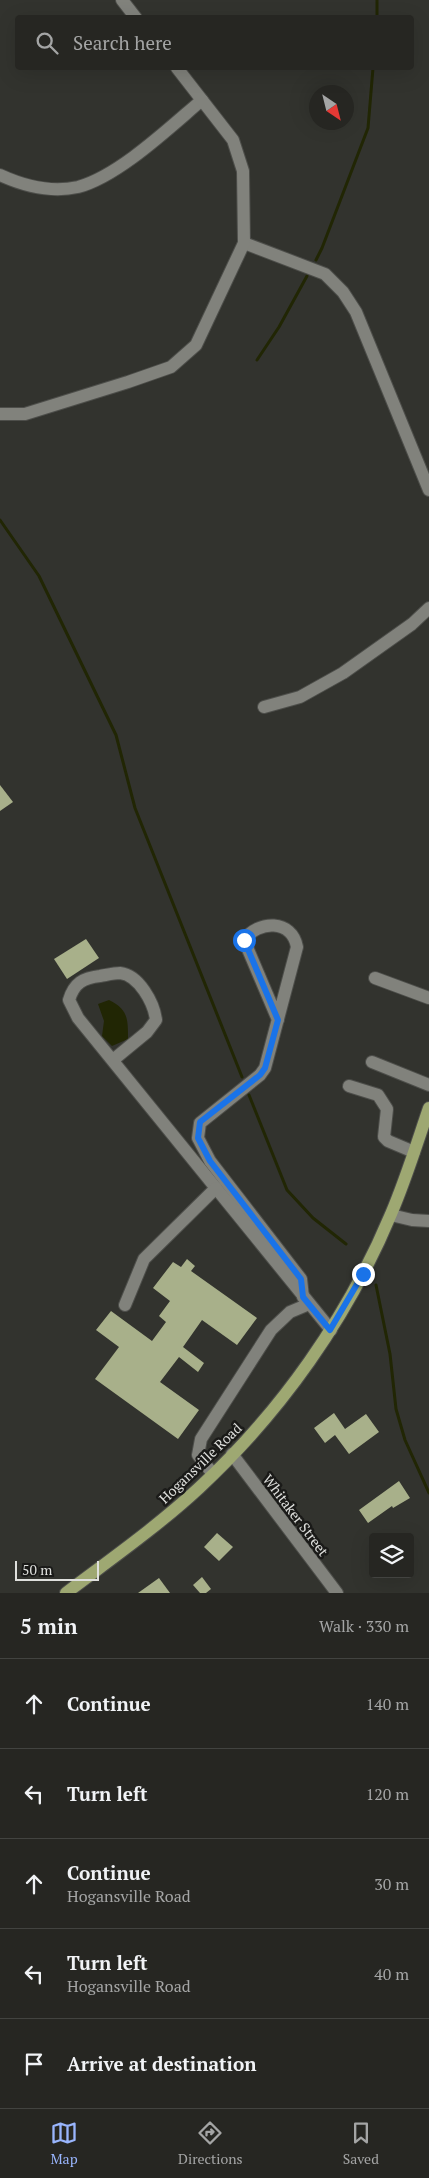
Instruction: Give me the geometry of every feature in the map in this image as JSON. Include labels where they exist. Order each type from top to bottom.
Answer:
[{"type":"main road","name":"Hogansville Road","points":[[66,1593],[170,1513],[213,1474],[291,1385],[330,1330],[363,1274],[391,1215],[429,1108]]},
{"type":"street","points":[[122,0],[134,15]]},
{"type":"street","points":[[0,414],[25,414],[171,366],[196,345],[244,243],[243,172],[233,140],[179,70]]},
{"type":"street","points":[[0,174],[30,186],[57,189],[77,187],[98,179],[146,147],[202,100]]},
{"type":"street","points":[[244,243],[325,274],[343,292],[356,312],[429,490]]},
{"type":"street","points":[[264,707],[300,697],[343,673],[412,624],[429,608]]},
{"type":"street","points":[[278,1020],[244,940],[250,932],[268,925],[285,928],[295,936],[297,947],[278,1020],[265,1068],[260,1075],[200,1122],[198,1138],[210,1161],[301,1279],[306,1300]]},
{"type":"street","points":[[113,1060],[147,1032],[156,1020],[155,1008],[147,994],[132,978],[120,973],[88,978],[73,988],[69,1000],[78,1018],[330,1330]]},
{"type":"street","points":[[375,978],[429,998]]},
{"type":"street","points":[[372,1062],[429,1085]]},
{"type":"street","points":[[349,1086],[378,1095],[387,1109],[384,1137],[388,1141],[414,1152]]},
{"type":"street","points":[[125,1305],[144,1259],[216,1188]]},
{"type":"street","points":[[391,1215],[412,1220],[429,1221]]},
{"type":"street","points":[[213,1474],[198,1455],[200,1439],[271,1330],[306,1300]]},
{"type":"street","name":"Whitaker Street","points":[[232,1454],[337,1593]]},
{"type":"shaded area","points":[[109,1000],[120,1007],[126,1015],[128,1026],[128,1039],[112,1046],[102,1036],[104,1021],[98,1004]]},
{"type":"building","points":[[0,785],[13,802],[0,811]]},
{"type":"building","points":[[86,939],[99,958],[67,979],[54,959]]},
{"type":"building","points":[[187,1259],[195,1266],[191,1271],[257,1318],[237,1345],[202,1320],[183,1347],[204,1363],[198,1372],[179,1357],[160,1382],[199,1410],[178,1439],[95,1379],[119,1347],[96,1330],[111,1311],[152,1341],[166,1322],[159,1316],[170,1301],[153,1288],[173,1262],[181,1267]]},
{"type":"building","points":[[334,1413],[345,1429],[366,1414],[379,1432],[349,1454],[335,1435],[325,1443],[314,1428]]},
{"type":"building","points":[[399,1481],[410,1498],[393,1508],[392,1506],[368,1523],[359,1510]]},
{"type":"building","points":[[217,1533],[233,1547],[219,1561],[204,1547]]},
{"type":"building","points":[[202,1577],[211,1589],[206,1593],[200,1593],[193,1585]]},
{"type":"building","points":[[159,1578],[170,1593],[138,1593]]},
{"type":"waterway","points":[[377,0],[377,15]]},
{"type":"waterway","points":[[316,260],[368,128],[373,70]]},
{"type":"waterway","points":[[257,360],[279,327],[307,276]]},
{"type":"waterway","points":[[0,520],[39,576],[116,735],[135,808],[242,1077]]},
{"type":"waterway","points":[[249,1095],[287,1190],[313,1218],[346,1244]]},
{"type":"waterway","points":[[376,1285],[390,1354],[396,1409],[405,1440],[429,1493]]},
{"type":"route","points":[[244,940],[278,1020],[265,1068],[260,1075],[200,1122],[198,1138],[210,1161],[223,1179],[301,1279],[303,1297],[330,1330],[363,1274]]}]
